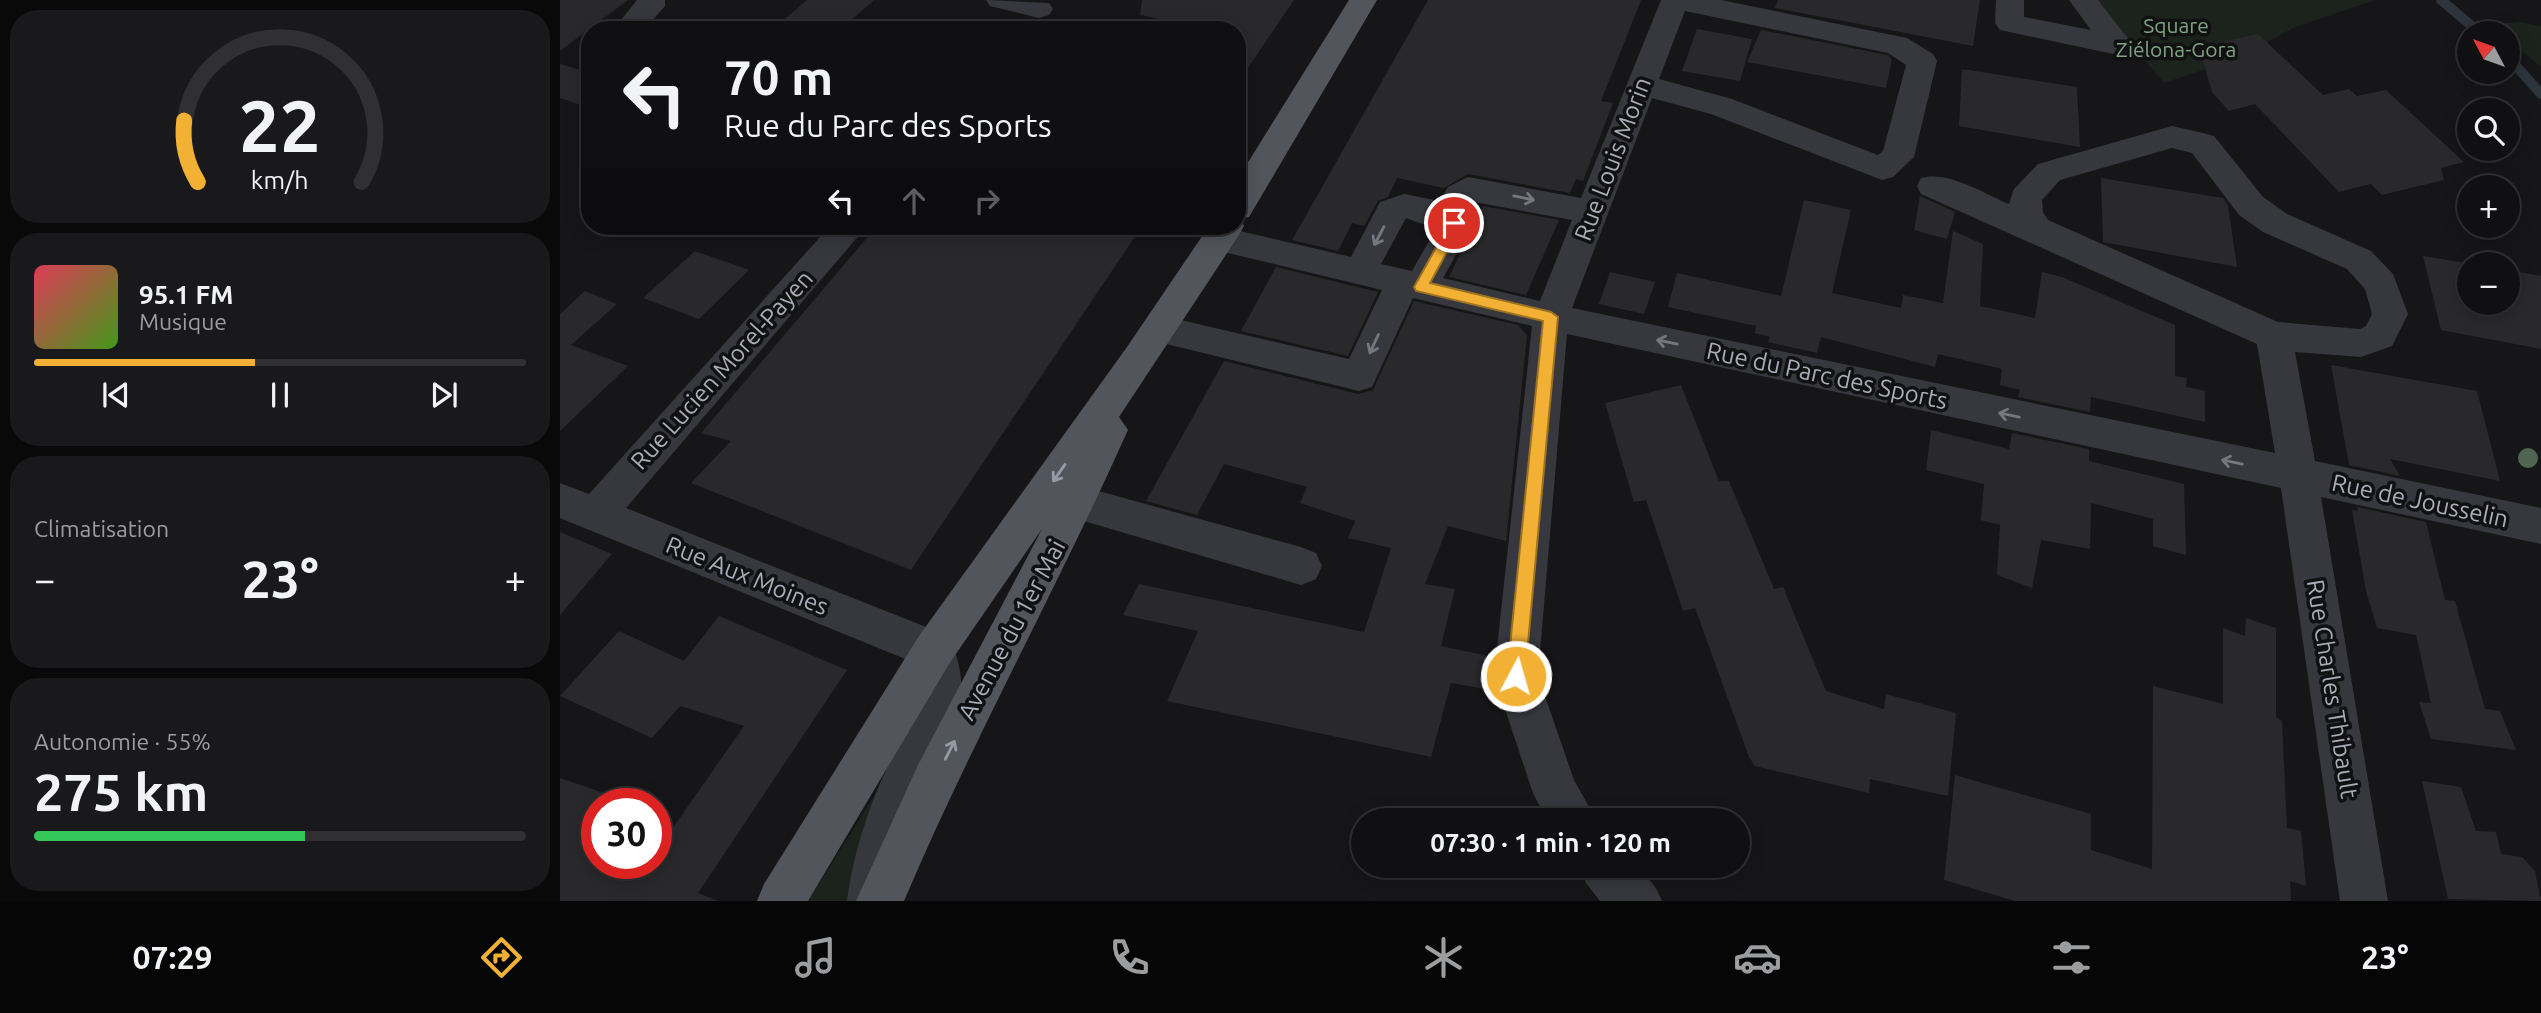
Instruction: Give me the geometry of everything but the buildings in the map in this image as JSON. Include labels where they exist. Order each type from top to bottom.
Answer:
[{"type":"main road","points":[[1246,193],[1363,0]]},
{"type":"main road","name":"Avenue du 1er Mai","points":[[782,901],[934,650],[1150,343],[1221,235]]},
{"type":"main road","name":"Avenue du 1er Mai","points":[[880,901],[912,822],[1077,502],[1150,343]]},
{"type":"main road","name":"Avenue du 1er Mai","points":[[756,901],[858,773]]},
{"type":"street","points":[[636,21],[651,6],[651,0]]},
{"type":"street","points":[[1000,0],[1036,13]]},
{"type":"street","points":[[1641,85],[1721,106],[1882,169],[1898,157],[1922,61],[1897,44],[1675,0]]},
{"type":"street","name":"Rue Louis Morin","points":[[1566,808],[1556,793],[1516,676],[1551,317],[1675,0]]},
{"type":"street","points":[[2010,0],[2010,23],[2118,45],[2083,0]]},
{"type":"street","points":[[1933,186],[2036,229],[2274,337],[2361,343],[2379,336],[2390,314],[2381,283],[2359,260],[2275,223],[2251,206],[2203,144],[2172,137],[2049,172],[2025,197],[2026,213],[2036,229]]},
{"type":"street","points":[[1446,217],[1460,195],[1468,189],[1592,212]]},
{"type":"street","points":[[1150,343],[1359,376],[1412,284],[1454,228],[1454,223],[1446,217],[1404,206],[1392,211],[1360,272]]},
{"type":"street","name":"Rue Lucien Morel-Payen","points":[[577,508],[841,235]]},
{"type":"street","name":"Rue du Parc des Sports","points":[[1233,235],[1360,272],[1551,317],[2298,477]]},
{"type":"street","points":[[2274,337],[2298,477]]},
{"type":"street","name":"Rue de Jousselin","points":[[2298,477],[2541,526]]},
{"type":"street","name":"Rue Charles Thibault","points":[[2298,477],[2364,901]]},
{"type":"street","points":[[1077,502],[1301,565]]},
{"type":"street","name":"Rue Aux Moines","points":[[577,508],[934,650]]},
{"type":"street","name":"Avenue du 1er Mai","points":[[871,901],[876,863],[900,791],[937,715],[942,685],[934,650]]},
{"type":"street","points":[[1610,878],[1639,901]]},
{"type":"green space","name":"Square Ziélona-Gora","points":[[2094,0],[2375,0],[2295,27],[2230,61],[2164,83]]},
{"type":"green space","points":[[2520,22],[2541,26],[2541,67],[2520,50]]},
{"type":"green space","points":[[899,757],[874,819],[847,901],[808,901]]},
{"type":"waterway","points":[[2441,0],[2466,21]]},
{"type":"waterway","points":[[2520,70],[2541,94]]},
{"type":"route","points":[[1454,223],[1454,228],[1421,287],[1551,317],[1516,676]]}]
